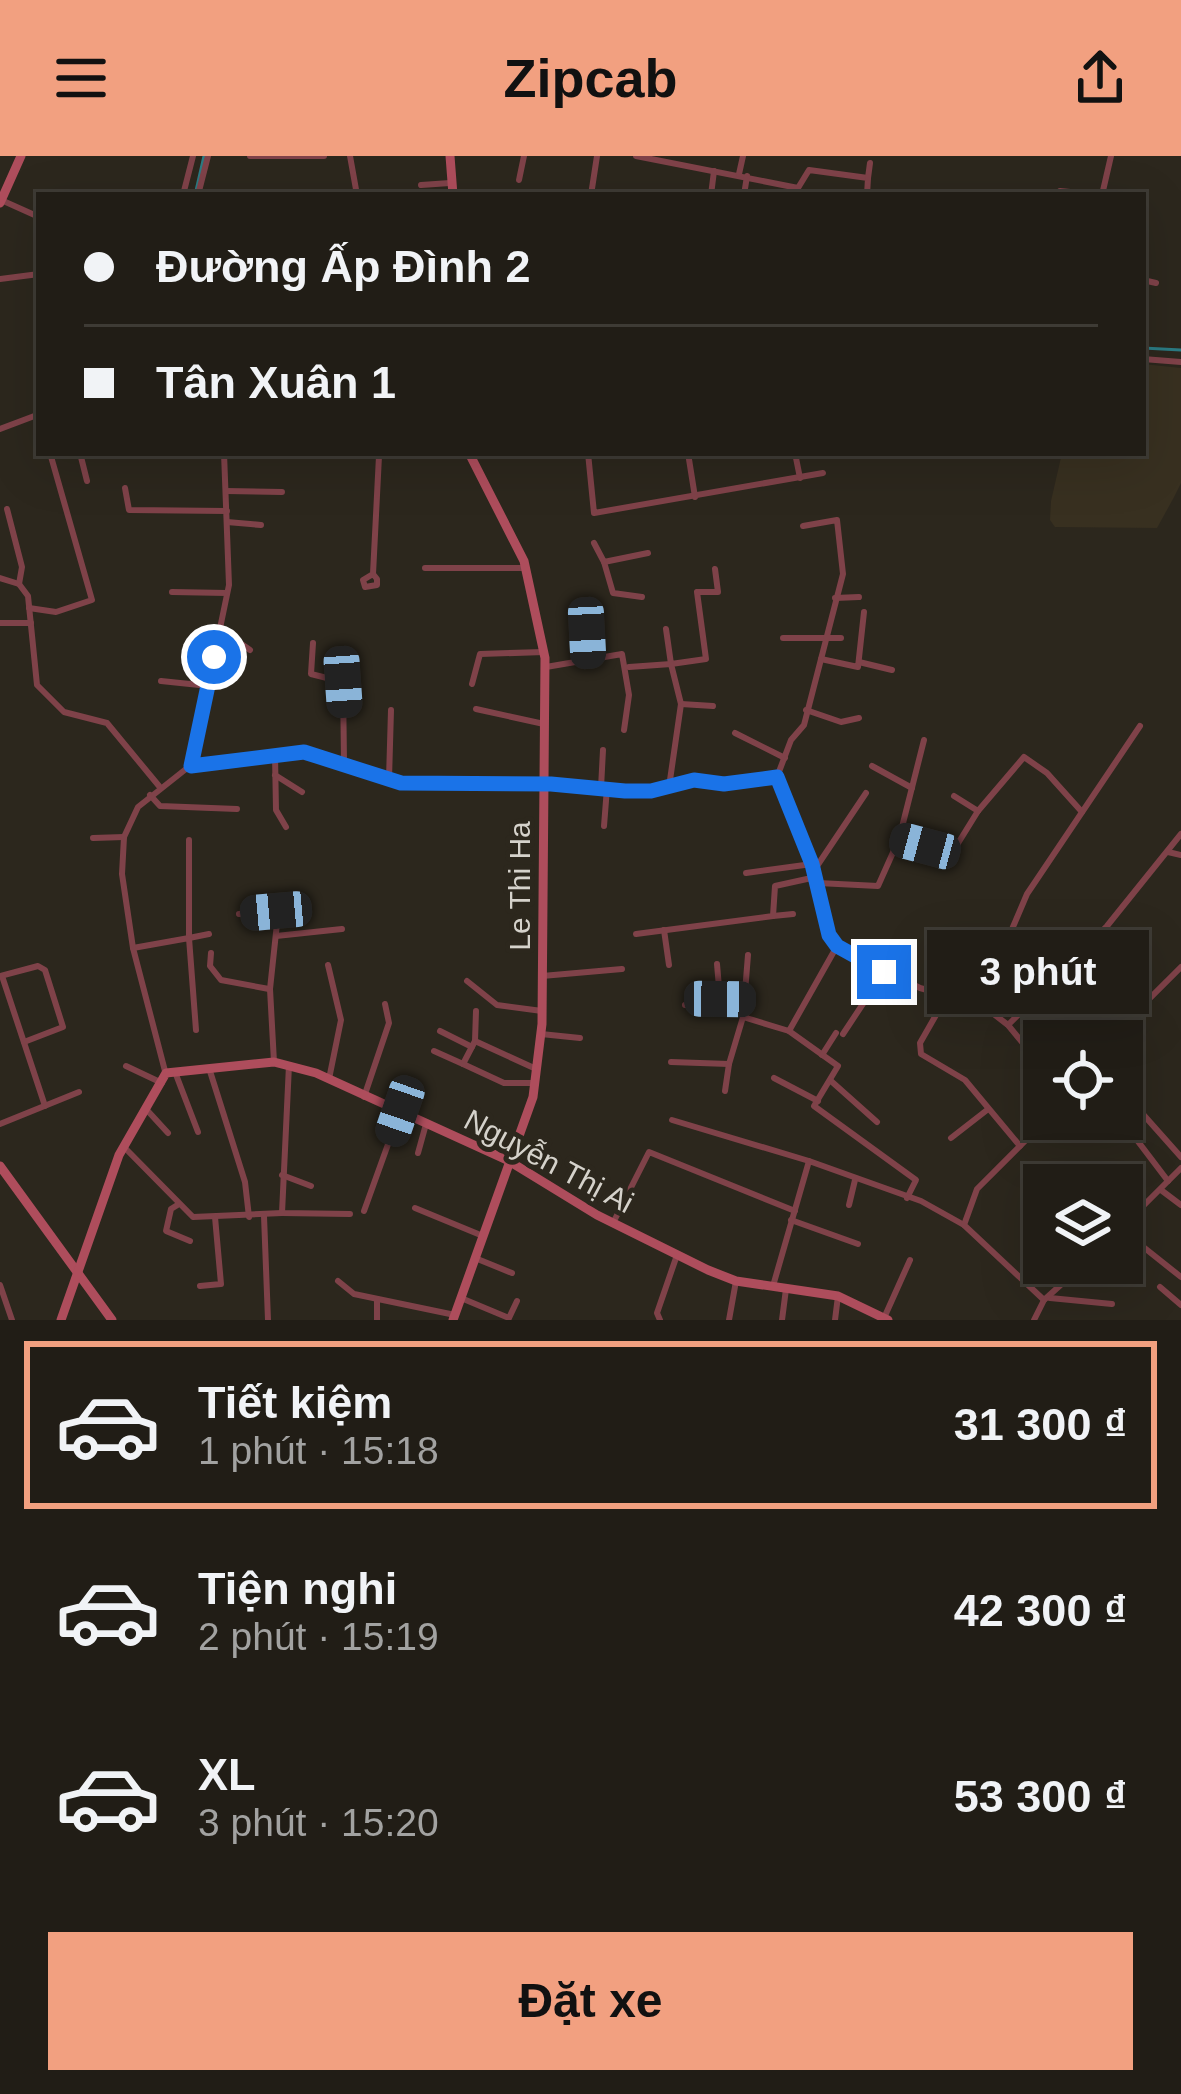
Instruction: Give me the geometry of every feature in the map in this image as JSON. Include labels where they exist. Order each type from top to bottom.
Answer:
[{"type":"street","points":[[21,156],[0,202],[36,217]]},
{"type":"street","points":[[184,192],[193,156]]},
{"type":"street","points":[[199,192],[208,156]]},
{"type":"street","points":[[250,156],[324,156]]},
{"type":"street","points":[[350,156],[356,192]]},
{"type":"street","points":[[421,185],[453,189],[450,156]]},
{"type":"street","points":[[519,180],[524,156]]},
{"type":"street","points":[[591,192],[597,156]]},
{"type":"street","points":[[636,156],[798,188],[809,170],[868,178]]},
{"type":"street","points":[[742,156],[743,192]]},
{"type":"street","points":[[1102,192],[1111,156]]},
{"type":"street","points":[[867,192],[870,163]]},
{"type":"street","points":[[711,192],[714,171]]},
{"type":"street","points":[[1060,191],[1070,192]]},
{"type":"street","points":[[0,279],[36,274]]},
{"type":"street","points":[[1146,281],[1156,283]]},
{"type":"street","points":[[1146,358],[1181,362]]},
{"type":"street","points":[[0,429],[36,417]]},
{"type":"street","points":[[29,608],[56,612],[92,599],[51,456]]},
{"type":"street","points":[[81,456],[87,481]]},
{"type":"street","points":[[191,766],[227,593],[224,456]]},
{"type":"street","points":[[373,574],[379,456]]},
{"type":"street","name":"Le Thi Ha","points":[[454,1317],[536,1083],[542,1011],[544,652],[526,568],[470,456]]},
{"type":"street","points":[[588,456],[594,513],[823,473]]},
{"type":"street","points":[[688,456],[695,497]]},
{"type":"street","points":[[796,456],[800,478]]},
{"type":"street","points":[[125,488],[129,510],[226,512]]},
{"type":"street","points":[[226,491],[281,492]]},
{"type":"street","points":[[7,508],[22,567],[19,584],[29,608],[37,685],[64,712],[107,723],[159,786]]},
{"type":"street","points":[[803,526],[837,520],[843,574],[806,710],[777,777],[815,874],[829,935],[837,946],[884,972],[971,1001],[1008,1025],[1023,1043]]},
{"type":"street","points":[[227,522],[261,526]]},
{"type":"street","points":[[594,543],[613,592],[643,597]]},
{"type":"street","points":[[604,562],[648,554]]},
{"type":"street","points":[[425,568],[526,568]]},
{"type":"street","points":[[628,667],[706,659],[697,592],[718,592],[715,569]]},
{"type":"street","points":[[0,578],[19,584]]},
{"type":"street","points":[[172,592],[227,593]]},
{"type":"street","points":[[836,598],[860,598]]},
{"type":"street","points":[[820,659],[858,667],[864,612]]},
{"type":"street","points":[[0,622],[31,623]]},
{"type":"street","points":[[220,629],[250,650]]},
{"type":"street","points":[[666,629],[681,704],[669,787]]},
{"type":"street","points":[[587,633],[588,659]]},
{"type":"street","points":[[784,638],[841,638]]},
{"type":"street","points":[[313,643],[311,674],[343,682],[344,762]]},
{"type":"street","points":[[472,684],[480,654],[544,652]]},
{"type":"street","points":[[546,668],[619,652],[628,667],[624,730]]},
{"type":"street","points":[[859,662],[892,670]]},
{"type":"street","points":[[161,681],[209,686]]},
{"type":"street","points":[[681,704],[713,706]]},
{"type":"street","points":[[389,779],[391,710]]},
{"type":"street","points":[[476,710],[544,724]]},
{"type":"street","points":[[806,710],[841,722],[859,718]]},
{"type":"street","points":[[971,1001],[1000,955],[1027,894],[1140,726]]},
{"type":"street","points":[[735,734],[785,758]]},
{"type":"street","points":[[746,873],[815,874],[878,886],[899,839],[924,740]]},
{"type":"street","points":[[603,750],[604,826]]},
{"type":"street","points":[[198,1132],[168,1076],[133,948],[122,874],[124,838],[131,818],[159,786],[191,766],[304,752],[389,779],[437,785],[669,787],[694,780],[724,784],[777,777]]},
{"type":"street","points":[[275,754],[276,811],[286,827]]},
{"type":"street","points":[[899,839],[952,854],[978,811],[1025,757],[1083,814]]},
{"type":"street","points":[[872,766],[912,788]]},
{"type":"street","points":[[275,775],[302,792]]},
{"type":"street","points":[[773,916],[775,886],[815,874],[866,793]]},
{"type":"street","points":[[150,795],[160,806],[237,808]]},
{"type":"street","points":[[954,796],[978,811]]},
{"type":"street","points":[[1008,1025],[1107,926],[1181,835]]},
{"type":"street","points":[[93,838],[124,838]]},
{"type":"street","points":[[189,840],[189,938],[196,1030]]},
{"type":"street","points":[[1168,852],[1181,855]]},
{"type":"street","points":[[266,899],[276,911],[271,989],[274,1062]]},
{"type":"street","points":[[239,914],[276,911]]},
{"type":"street","points":[[636,934],[794,914]]},
{"type":"street","points":[[276,936],[343,929]]},
{"type":"street","points":[[664,930],[669,965]]},
{"type":"street","points":[[133,948],[209,934]]},
{"type":"street","points":[[789,1031],[837,946]]},
{"type":"street","points":[[211,953],[210,966],[221,980],[271,989]]},
{"type":"street","points":[[725,1091],[743,1018],[748,955]]},
{"type":"street","points":[[717,964],[720,999]]},
{"type":"street","points":[[328,965],[341,1020],[329,1079]]},
{"type":"street","points":[[24,1042],[63,1027],[45,970],[38,966],[1,976],[45,1106]]},
{"type":"street","points":[[1128,1020],[1181,968]]},
{"type":"street","points":[[542,976],[622,969]]},
{"type":"street","points":[[822,1055],[884,972]]},
{"type":"street","points":[[467,981],[497,1005],[542,1011]]},
{"type":"street","points":[[948,994],[919,1048],[964,1080],[1021,1146]]},
{"type":"street","points":[[685,1005],[744,999]]},
{"type":"street","points":[[364,1096],[389,1023],[385,1004]]},
{"type":"street","points":[[463,1064],[473,1044],[476,1011]]},
{"type":"street","points":[[743,1018],[789,1031],[838,1066],[814,1106],[916,1180],[907,1198]]},
{"type":"street","points":[[440,1031],[538,1070]]},
{"type":"street","points":[[541,1034],[580,1038]]},
{"type":"street","points":[[434,1051],[504,1083],[536,1083]]},
{"type":"street","name":"Nguyễn Thị Ai","points":[[168,1076],[274,1062],[289,1065],[509,1161],[613,1223],[736,1281],[838,1296],[886,1319]]},
{"type":"street","points":[[671,1062],[729,1064]]},
{"type":"street","points":[[282,1213],[289,1065]]},
{"type":"street","points":[[126,1066],[168,1076]]},
{"type":"street","points":[[209,1068],[244,1182],[249,1216]]},
{"type":"street","points":[[62,1320],[124,1147],[168,1076]]},
{"type":"street","points":[[774,1078],[818,1101]]},
{"type":"street","points":[[831,1081],[877,1122]]},
{"type":"street","points":[[1,1121],[79,1092]]},
{"type":"street","points":[[146,1109],[168,1132]]},
{"type":"street","points":[[951,1138],[987,1110]]},
{"type":"street","points":[[364,1211],[400,1111]]},
{"type":"street","points":[[1143,1114],[1181,1157]]},
{"type":"street","points":[[672,1120],[808,1161],[907,1198],[964,1226],[1047,1299],[1112,1304]]},
{"type":"street","points":[[418,1153],[426,1124]]},
{"type":"street","points":[[964,1226],[977,1190],[1027,1140]]},
{"type":"street","points":[[1137,1140],[1168,1181]]},
{"type":"street","points":[[124,1147],[193,1217],[350,1214]]},
{"type":"street","points":[[613,1223],[649,1152],[858,1244]]},
{"type":"street","points":[[773,1286],[808,1161]]},
{"type":"street","points":[[0,1166],[112,1320]]},
{"type":"street","points":[[1143,1208],[1181,1168]]},
{"type":"street","points":[[281,1175],[310,1186]]},
{"type":"street","points":[[848,1205],[855,1180]]},
{"type":"street","points":[[1161,1190],[1181,1205]]},
{"type":"street","points":[[179,1204],[171,1209],[166,1231],[190,1241]]},
{"type":"street","points":[[416,1208],[483,1236]]},
{"type":"street","points":[[264,1215],[268,1320]]},
{"type":"street","points":[[200,1286],[221,1284],[215,1217]]},
{"type":"street","points":[[1143,1245],[1181,1277]]},
{"type":"street","points":[[660,1320],[657,1313],[676,1255]]},
{"type":"street","points":[[475,1258],[512,1273]]},
{"type":"street","points":[[886,1319],[910,1260]]},
{"type":"street","points":[[338,1281],[354,1294],[454,1317]]},
{"type":"street","points":[[729,1320],[736,1281]]},
{"type":"street","points":[[1034,1320],[1062,1284]]},
{"type":"street","points":[[0,1286],[12,1320]]},
{"type":"street","points":[[1160,1287],[1181,1305]]},
{"type":"street","points":[[782,1320],[786,1289]]},
{"type":"street","points":[[835,1320],[838,1296]]},
{"type":"street","points":[[461,1298],[509,1318],[517,1301]]},
{"type":"street","points":[[377,1299],[377,1320]]},
{"type":"shaded area","points":[[1146,364],[1181,368],[1181,483],[1157,528],[1055,527],[1050,520],[1061,456],[1146,456]]},
{"type":"waterway","points":[[196,192],[204,156]]},
{"type":"waterway","points":[[1146,348],[1181,350]]},
{"type":"route","points":[[214,657],[191,766],[304,752],[401,783],[551,784],[625,791],[651,791],[694,780],[724,784],[777,777],[812,864],[829,935],[837,946],[884,972]]}]
